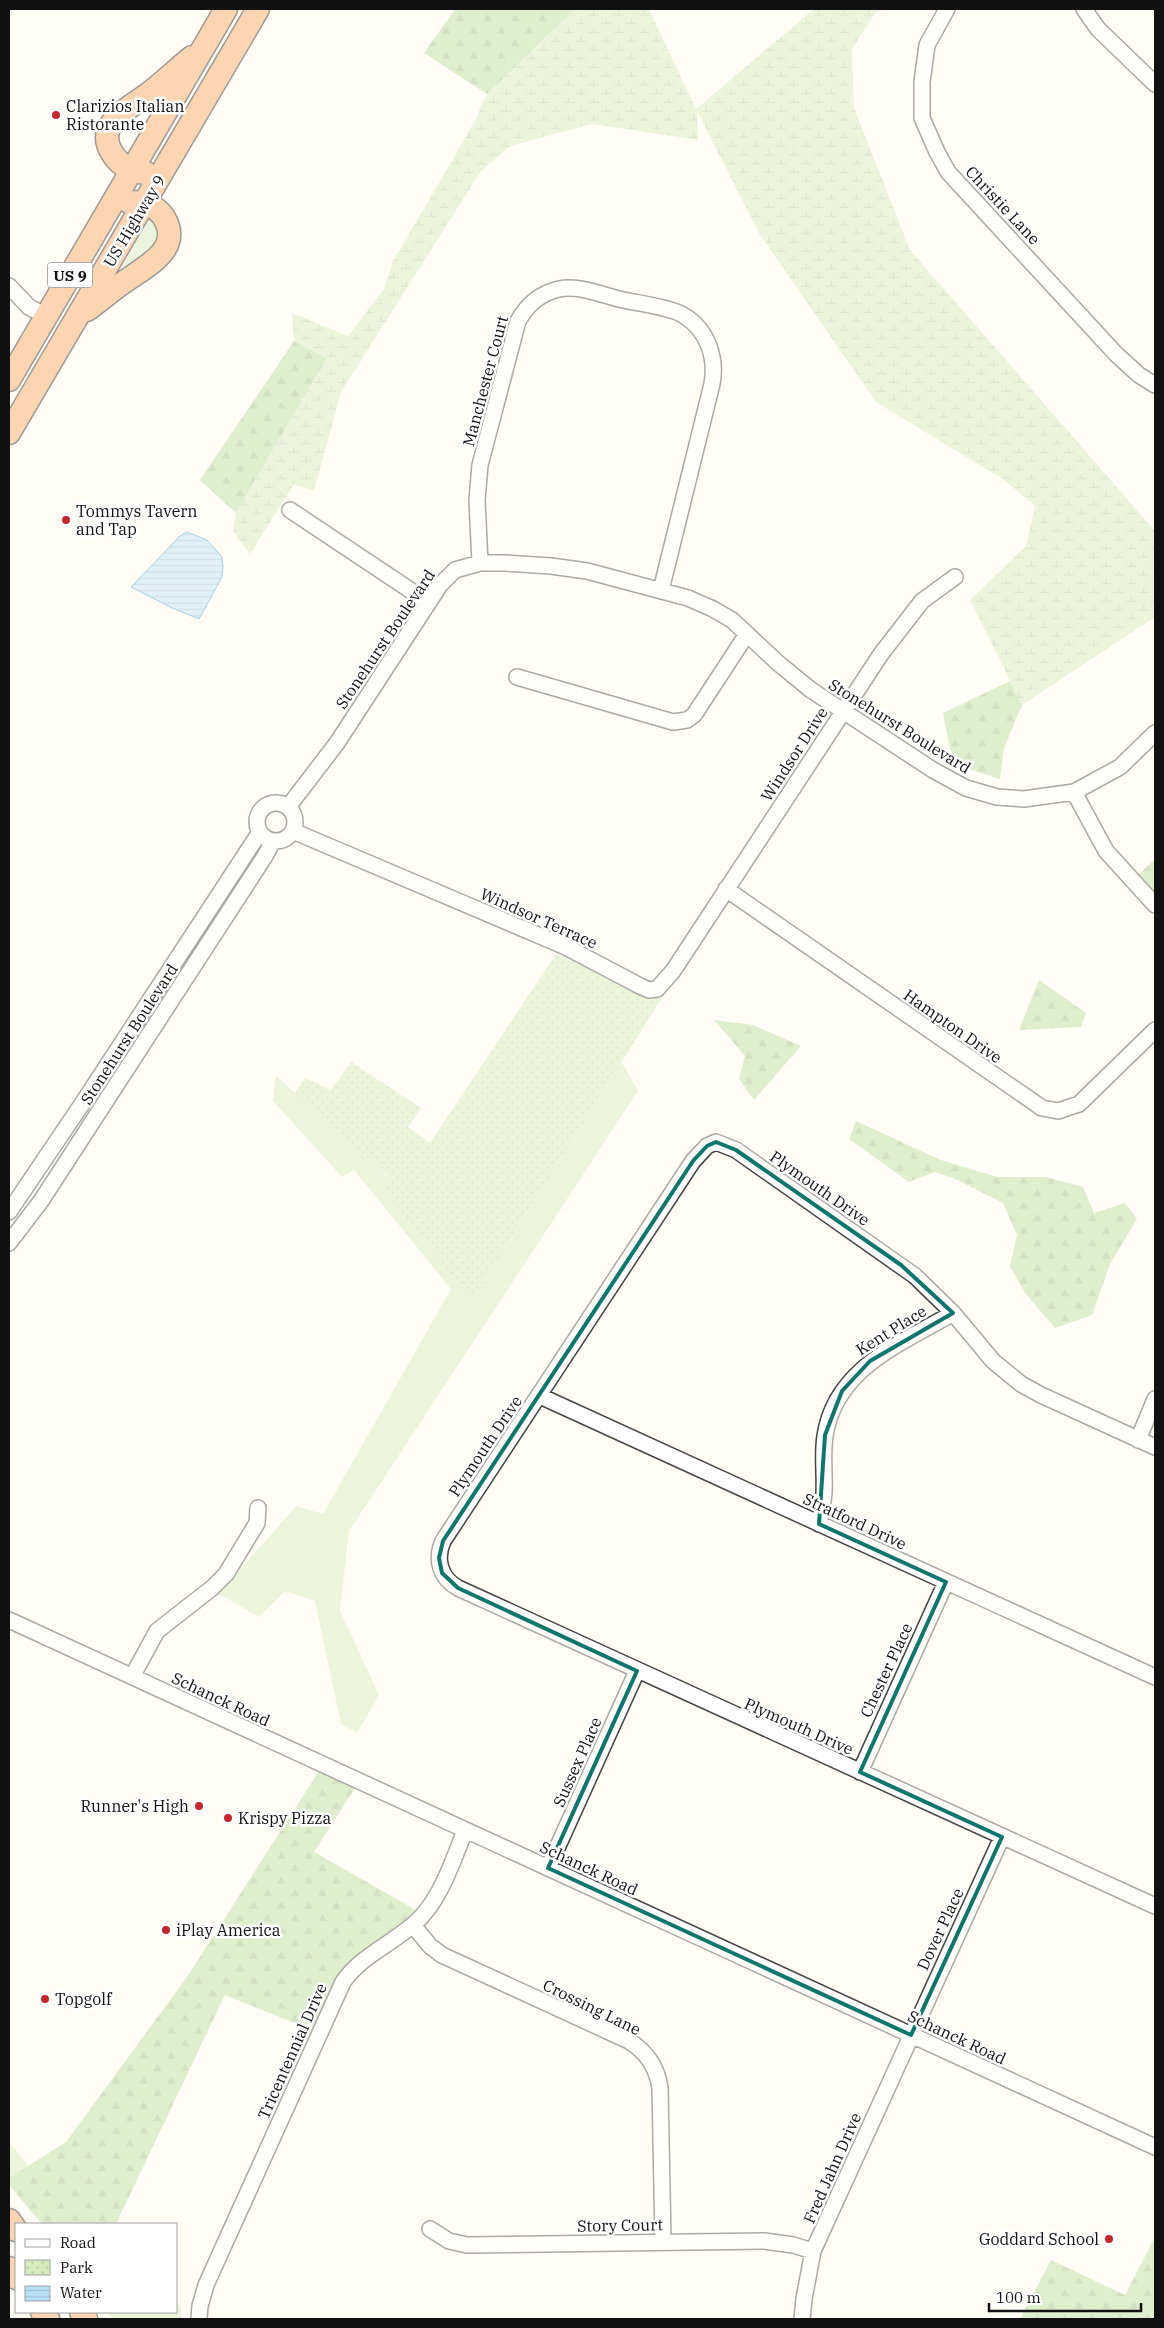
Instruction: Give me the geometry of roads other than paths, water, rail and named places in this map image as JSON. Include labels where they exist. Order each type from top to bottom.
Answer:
[{"type":"highway","name":"US Highway 9","points":[[9,380],[226,9]]},
{"type":"highway","name":"US Highway 9","points":[[9,433],[258,9]]},
{"type":"highway","points":[[170,161],[158,169],[146,172],[131,171],[118,162],[112,153],[108,136],[113,120],[120,112],[148,94],[204,46]]},
{"type":"highway","points":[[77,317],[153,263],[162,254],[168,237],[167,226],[160,212],[144,203],[129,202],[118,206],[106,214]]},
{"type":"street","name":"Christie Lane","points":[[947,9],[927,45],[922,82],[922,118],[948,172],[1116,354],[1139,375],[1155,385]]},
{"type":"street","points":[[1084,9],[1098,29],[1155,84]]},
{"type":"street","points":[[9,286],[29,307],[46,316]]},
{"type":"street","name":"Manchester Court","points":[[480,563],[477,486],[480,465],[518,321],[531,303],[545,293],[560,289],[579,289],[682,314],[702,333],[712,354],[714,365],[712,384],[661,590]]},
{"type":"street","points":[[290,510],[428,602]]},
{"type":"street","name":"Stonehurst Boulevard","points":[[9,1212],[65,1130],[260,832],[258,819],[264,808],[276,803],[288,807],[337,743],[428,602],[446,577],[455,570],[480,563],[560,567],[610,576],[661,590],[712,608],[732,620],[793,676],[843,711],[933,770],[966,788],[997,797],[1024,799],[1074,792],[1120,767],[1155,733]]},
{"type":"street","name":"Windsor Drive","points":[[726,889],[881,654],[922,601],[955,577]]},
{"type":"street","points":[[517,677],[673,722],[687,720],[694,715],[747,634]]},
{"type":"street","points":[[1074,792],[1106,851],[1155,905]]},
{"type":"street","points":[[260,832],[273,841],[285,839],[293,831],[294,816],[288,807]]},
{"type":"street","name":"Windsor Terrace","points":[[293,831],[566,947],[650,990],[660,988],[666,981],[726,889]]},
{"type":"street","name":"Stonehurst Boulevard","points":[[9,1243],[30,1217],[81,1140],[273,841]]},
{"type":"street","name":"Hampton Drive","points":[[726,889],[1042,1108],[1058,1111],[1079,1104],[1155,1030]]},
{"type":"street","points":[[65,1130],[81,1140]]},
{"type":"street","name":"Plymouth Drive","points":[[1155,1447],[1020,1384],[993,1361],[953,1312],[932,1290],[901,1265],[736,1150],[716,1142],[710,1144],[693,1162],[443,1541],[439,1558],[442,1573],[447,1580],[458,1588],[1155,1906]]},
{"type":"street","name":"Kent Place","points":[[819,1524],[824,1494],[825,1435],[832,1412],[842,1391],[870,1361],[953,1312]]},
{"type":"street","name":"Stratford Drive","points":[[540,1396],[1155,1677]]},
{"type":"street","points":[[1138,1440],[1155,1398]]},
{"type":"street","points":[[132,1676],[157,1631],[212,1588],[226,1574],[257,1523],[258,1508]]},
{"type":"street","name":"Chester Place","points":[[860,1772],[946,1582]]},
{"type":"street","name":"Schanck Road","points":[[9,1620],[1155,2147]]},
{"type":"street","name":"Sussex Place","points":[[548,1868],[637,1671]]},
{"type":"street","name":"Tricentennial Drive","points":[[200,2319],[200,2306],[206,2285],[343,1982],[359,1963],[413,1925],[430,1907],[465,1831]]},
{"type":"street","name":"Dover Place","points":[[911,2035],[1002,1837]]},
{"type":"street","name":"Crossing Lane","points":[[413,1925],[430,1946],[442,1956],[629,2042],[647,2056],[654,2067],[660,2088],[663,2242]]},
{"type":"street","name":"Fred Jahn Drive","points":[[802,2319],[813,2251],[911,2035]]},
{"type":"street","name":"Story Court","points":[[430,2229],[449,2242],[467,2245],[764,2240],[785,2243],[813,2251]]},
{"type":"water","points":[[187,532],[207,540],[222,557],[222,577],[199,619],[172,608],[131,587],[180,536]]},
{"type":"place","name":"Clarizios Italian Ristorante","points":[[56,115]]},
{"type":"place","name":"Tommys Tavern and Tap","points":[[66,520]]},
{"type":"place","name":"Runner's High","points":[[199,1806]]},
{"type":"place","name":"Krispy Pizza","points":[[228,1818]]},
{"type":"place","name":"iPlay America","points":[[166,1930]]},
{"type":"place","name":"Topgolf","points":[[45,1999]]},
{"type":"place","name":"Goddard School","points":[[1109,2239]]}]
